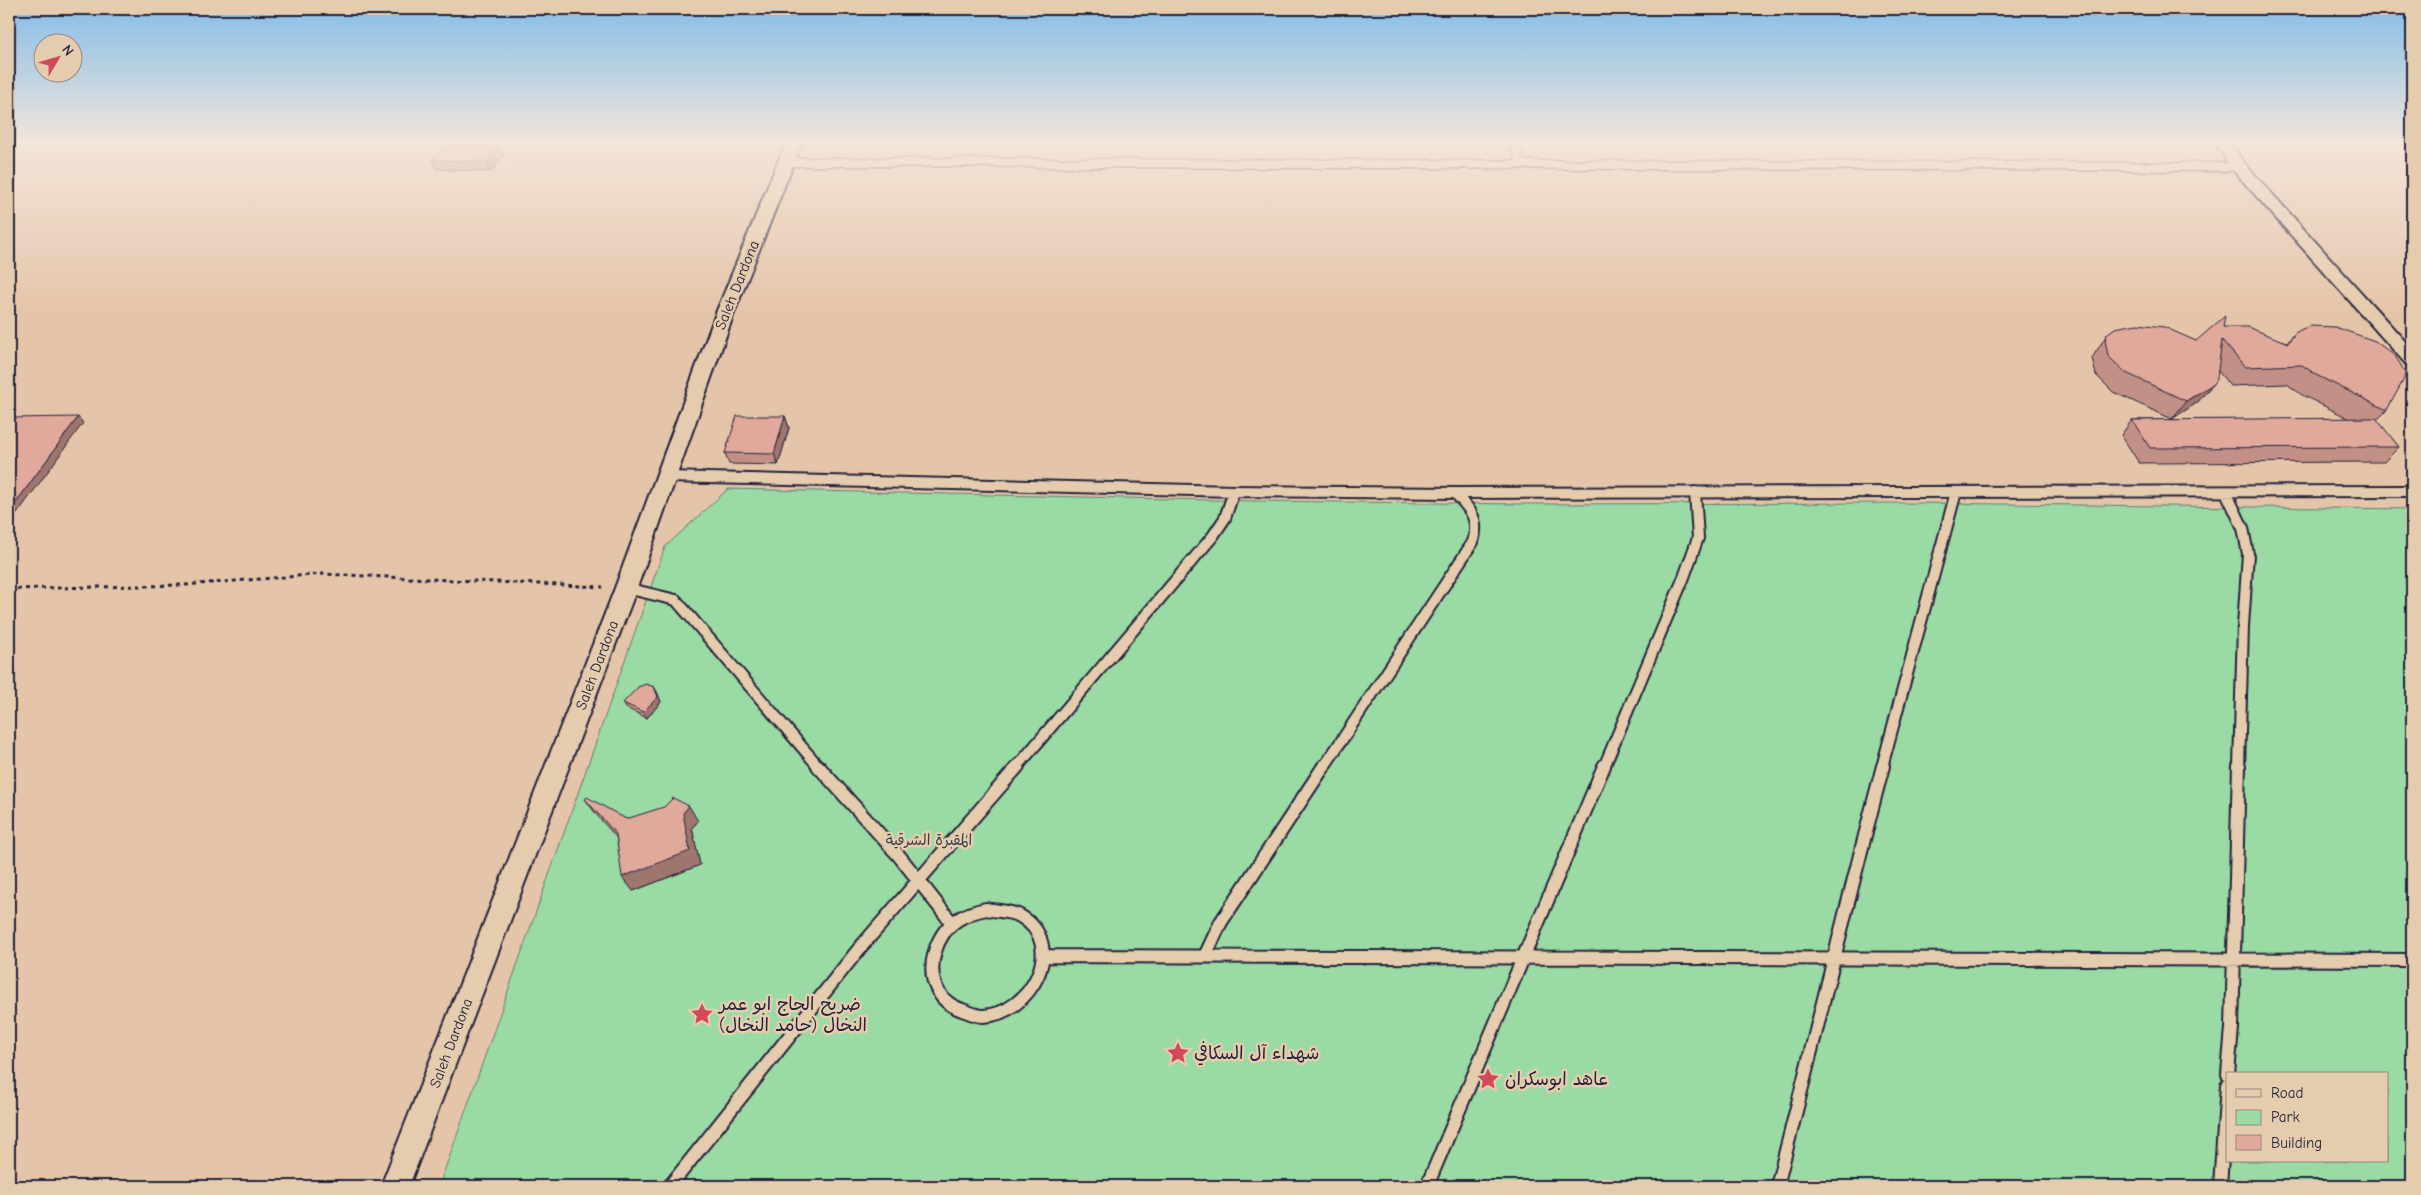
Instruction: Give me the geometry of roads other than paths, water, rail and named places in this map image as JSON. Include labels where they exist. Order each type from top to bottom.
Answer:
[{"type":"street","name":"Saleh Dardona","points":[[395,1186],[626,588],[725,313],[772,198]]},
{"type":"street","points":[[2267,198],[2412,360]]},
{"type":"lane","points":[[666,477],[1234,491],[1455,493],[2412,491]]},
{"type":"lane","points":[[670,1186],[853,956],[918,879],[1024,761],[1208,542],[1225,518],[1234,491]]},
{"type":"lane","points":[[1427,1186],[1698,538],[1695,492]]},
{"type":"lane","points":[[1777,1186],[1878,783],[1956,492]]},
{"type":"lane","points":[[2226,492],[2243,528],[2248,554],[2242,646],[2228,1072]]},
{"type":"lane","points":[[1205,956],[1221,922],[1473,542],[1478,528],[1476,518],[1455,493]]},
{"type":"lane","points":[[626,588],[676,600],[784,730],[918,879],[952,923]]},
{"type":"lane","points":[[986,908],[1003,909],[1020,915],[1033,925],[1041,939],[1044,956],[1042,974],[1033,990],[1018,1004],[1000,1013],[981,1016],[962,1012],[946,1003],[936,989],[931,972],[932,954],[940,938],[952,923],[968,914],[986,908]]},
{"type":"lane","points":[[1044,956],[2412,960]]},
{"type":"lane","points":[[2220,1186],[2226,1099]]},
{"type":"place","name":"ضريح الحاج ابو عمر النخال (حامد النخال)","points":[[702,1014]]},
{"type":"place","name":"شهداء آل السكافي","points":[[1178,1053]]},
{"type":"place","name":"عاهد ابوسكران","points":[[1488,1079]]},
{"type":"park label","name":"المقبرة الشرقية","points":[[929,840]]}]
